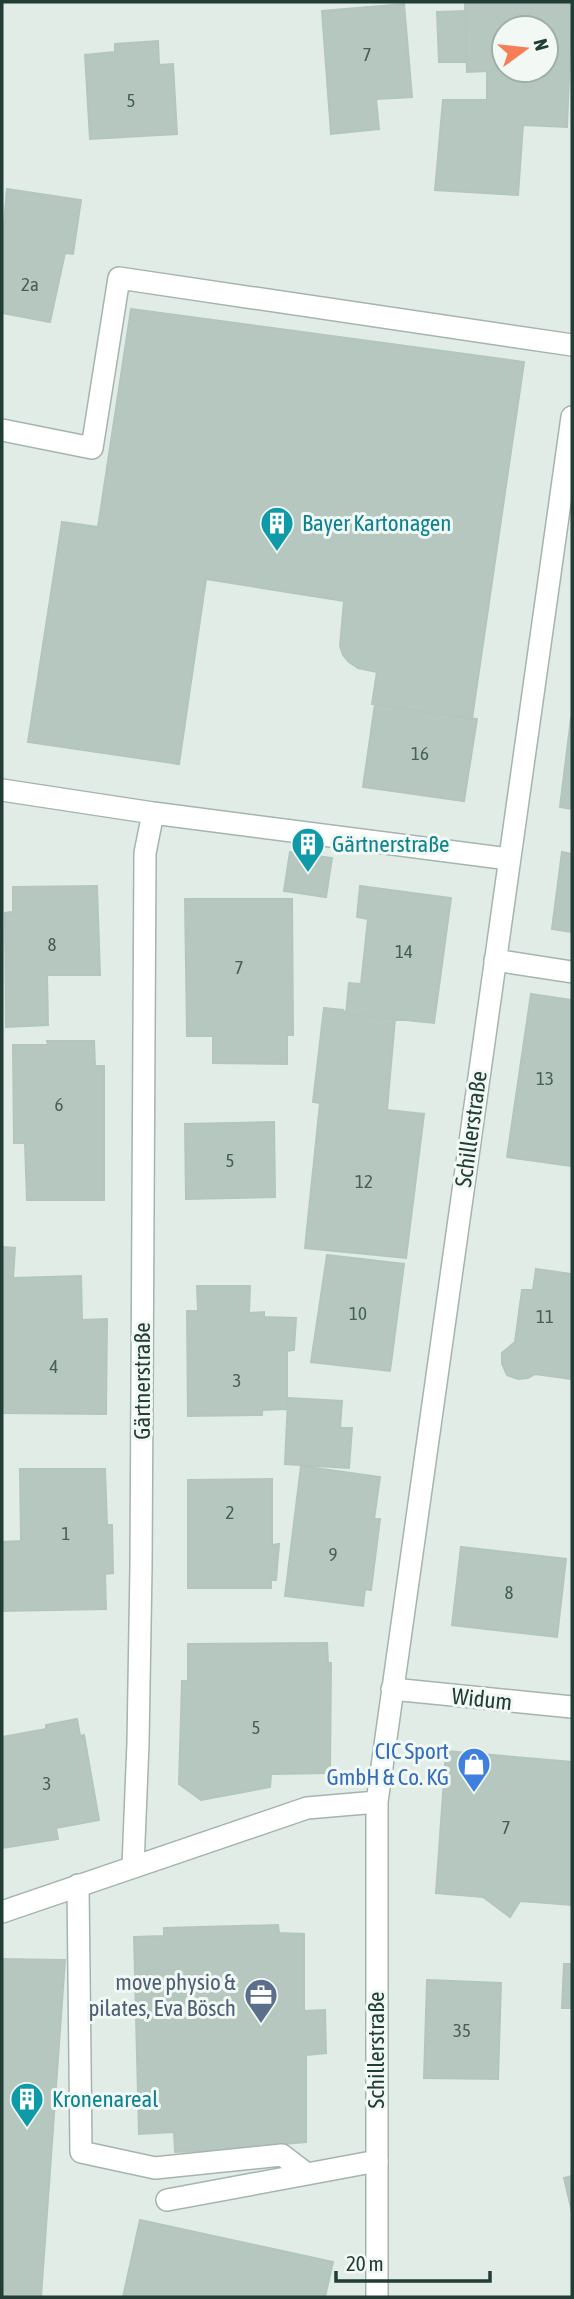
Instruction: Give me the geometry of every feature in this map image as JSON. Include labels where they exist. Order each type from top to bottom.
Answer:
[{"type":"street","points":[[2,430],[92,448],[119,278],[572,345]]},
{"type":"street","name":"Schillerstraße","points":[[377,2297],[377,1802],[509,859],[569,457],[572,417]]},
{"type":"street","points":[[2,790],[153,813],[509,859]]},
{"type":"street","name":"Gärtnerstraße","points":[[133,1866],[141,1555],[145,853],[153,813]]},
{"type":"street","points":[[495,960],[572,972]]},
{"type":"street","name":"Widum","points":[[392,1689],[572,1707]]},
{"type":"street","points":[[2,1912],[307,1808],[377,1802]]},
{"type":"street","points":[[78,1885],[81,2152],[155,2168],[282,2155],[307,2174]]},
{"type":"street","points":[[167,2200],[377,2161]]},
{"type":"building","points":[[404,4],[412,97],[376,99],[379,129],[331,134],[322,11]]},
{"type":"building","points":[[465,4],[572,4],[567,127],[523,125],[518,195],[435,190],[443,100],[487,100],[487,71],[467,72]]},
{"type":"building","points":[[466,11],[467,62],[439,62],[437,12]]},
{"type":"building","points":[[158,41],[159,65],[173,64],[177,134],[90,139],[85,55],[115,52],[115,44]]},
{"type":"building","points":[[7,189],[81,200],[73,254],[65,253],[50,322],[2,313],[2,223]]},
{"type":"building","name":"Bayer Kartonagen","points":[[131,309],[524,362],[472,719],[372,704],[377,672],[358,668],[349,662],[340,646],[344,601],[206,579],[179,764],[28,742],[62,522],[98,527]]},
{"type":"building","points":[[375,704],[477,719],[464,801],[363,787]]},
{"type":"building","points":[[572,718],[572,809],[560,807]]},
{"type":"building","name":"Gärtnerstraße","points":[[290,852],[332,858],[326,897],[284,891]]},
{"type":"building","points":[[562,852],[572,854],[572,932],[552,929]]},
{"type":"building","points":[[97,886],[100,975],[47,975],[48,1025],[6,1027],[5,913],[13,912],[13,887]]},
{"type":"building","points":[[360,886],[451,898],[434,1023],[346,1014],[349,983],[361,984],[368,919],[357,917]]},
{"type":"building","points":[[185,899],[292,899],[293,1035],[287,1035],[287,1064],[213,1063],[213,1036],[187,1036]]},
{"type":"building","points":[[531,994],[572,1000],[572,1166],[507,1157]]},
{"type":"building","points":[[324,1008],[343,1010],[346,1014],[395,1019],[387,1110],[424,1114],[406,1258],[305,1248],[320,1103],[313,1102]]},
{"type":"building","points":[[47,1041],[94,1041],[95,1066],[104,1066],[104,1200],[27,1200],[25,1143],[14,1143],[13,1045],[48,1045]]},
{"type":"building","points":[[274,1122],[275,1197],[186,1199],[185,1124]]},
{"type":"building","points":[[2,1247],[15,1248],[13,1278],[81,1276],[82,1320],[107,1319],[106,1414],[2,1413]]},
{"type":"building","points":[[327,1255],[404,1264],[390,1371],[311,1362]]},
{"type":"building","points":[[536,1269],[572,1274],[572,1379],[535,1374],[518,1379],[507,1375],[502,1364],[502,1353],[515,1342],[522,1290],[533,1290]]},
{"type":"building","points":[[197,1286],[250,1286],[249,1313],[264,1312],[264,1317],[296,1318],[294,1350],[287,1351],[287,1409],[262,1410],[262,1415],[188,1416],[187,1311],[198,1311]]},
{"type":"building","points":[[288,1398],[342,1401],[340,1428],[352,1428],[349,1468],[285,1464]]},
{"type":"building","points":[[301,1466],[380,1477],[374,1519],[380,1519],[371,1590],[365,1589],[363,1606],[285,1596]]},
{"type":"building","points":[[20,1469],[105,1469],[107,1525],[112,1525],[113,1573],[105,1574],[106,1609],[2,1611],[2,1542],[21,1541]]},
{"type":"building","points":[[272,1479],[272,1545],[279,1544],[276,1580],[271,1580],[271,1588],[188,1588],[188,1480]]},
{"type":"building","points":[[461,1547],[566,1559],[557,1637],[452,1625]]},
{"type":"building","points":[[327,1643],[328,1663],[331,1663],[330,1773],[271,1774],[270,1787],[201,1800],[179,1784],[182,1681],[188,1681],[188,1644]]},
{"type":"building","points":[[77,1719],[80,1736],[84,1735],[99,1820],[56,1828],[58,1839],[2,1848],[2,1737],[46,1729],[46,1725]]},
{"type":"building","points":[[446,1751],[572,1762],[572,1905],[520,1901],[510,1917],[483,1897],[436,1893]]},
{"type":"building","points":[[278,1925],[279,1933],[304,1934],[304,2011],[325,2010],[326,2053],[306,2055],[306,2142],[284,2144],[284,2149],[175,2152],[174,2132],[139,2134],[134,1937],[164,1936],[164,1928]]},
{"type":"building","name":"Kronenareal","points":[[2,1959],[65,1960],[41,2297],[2,2297]]},
{"type":"building","points":[[564,1964],[572,1964],[572,2008],[562,2008]]},
{"type":"building","points":[[427,1980],[501,1983],[498,2079],[424,2078]]},
{"type":"building","points":[[572,2176],[572,2212],[564,2178]]},
{"type":"building","points":[[140,2220],[333,2262],[325,2297],[123,2297]]},
{"type":"place","name":"Bayer Kartonagen","points":[[277,553]]},
{"type":"place","name":"Gärtnerstraße","points":[[308,874]]},
{"type":"place","name":"CIC Sport GmbH & Co. KG","points":[[474,1794]]},
{"type":"place","name":"move physio & pilates, Eva Bösch","points":[[261,2025]]},
{"type":"place","name":"Kronenareal","points":[[27,2129]]}]
